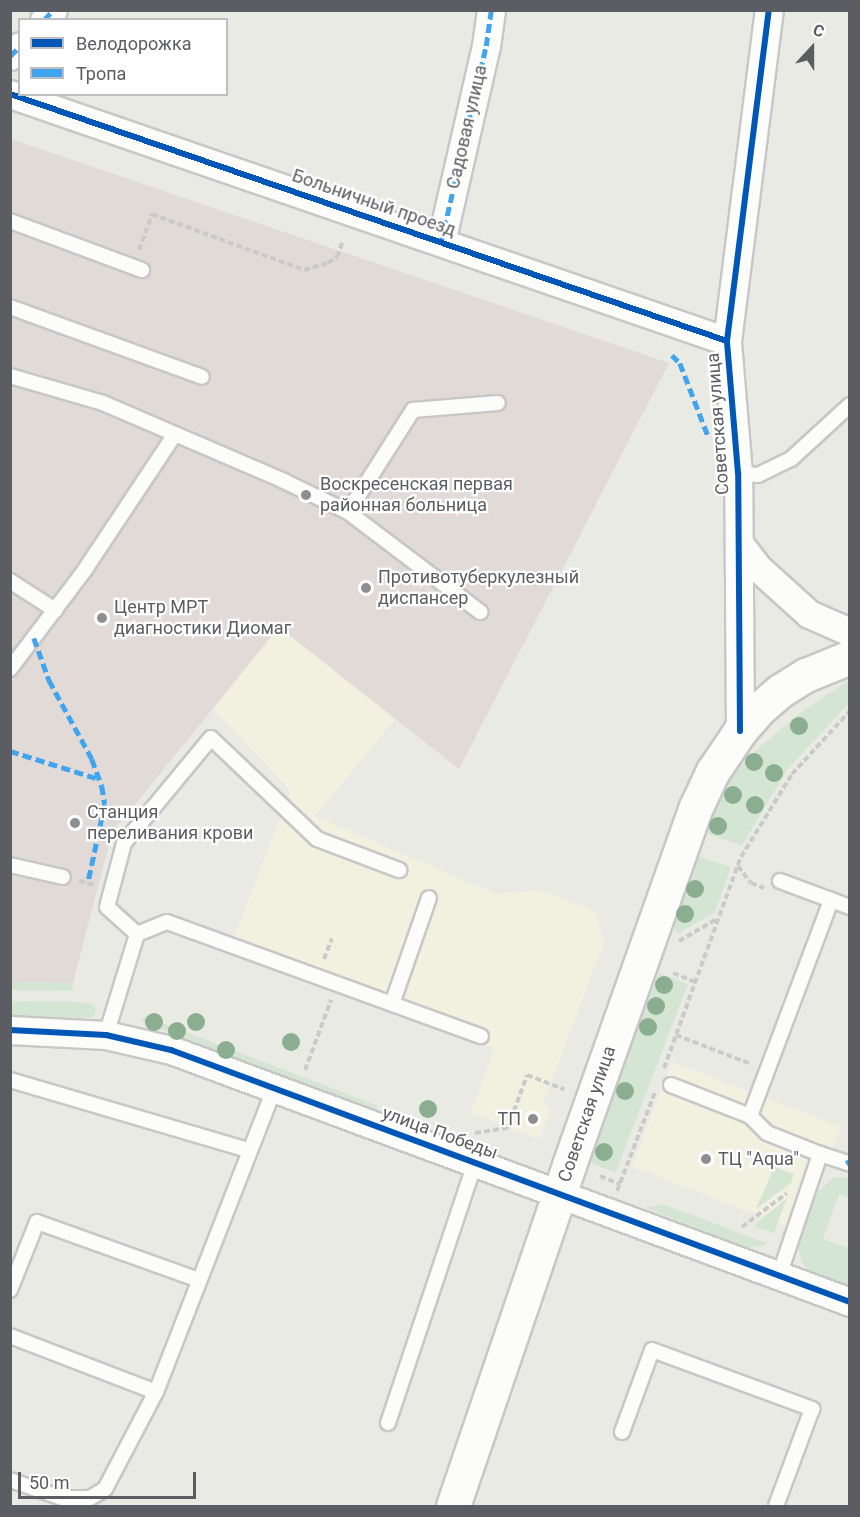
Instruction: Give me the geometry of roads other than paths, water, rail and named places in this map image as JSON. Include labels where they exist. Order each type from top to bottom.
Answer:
[{"type":"main road","name":"Советская улица","points":[[453,1506],[696,807],[713,771],[740,730],[780,691],[806,675],[849,657]]},
{"type":"street","name":"Садовая улица","points":[[441,242],[486,46],[491,10]]},
{"type":"street","name":"Советская улица","points":[[740,730],[738,473],[727,341],[769,10]]},
{"type":"street","name":"Больничный проезд","points":[[10,94],[727,341]]},
{"type":"street","points":[[739,543],[757,567],[809,614],[849,632]]},
{"type":"street","name":"улица Победы","points":[[10,1030],[106,1035],[171,1050],[849,1302]]},
{"type":"lane","points":[[10,221],[137,268]]},
{"type":"lane","points":[[10,307],[202,377]]},
{"type":"lane","points":[[10,376],[103,403],[284,481],[348,512],[480,612]]},
{"type":"lane","points":[[348,512],[413,410],[498,403]]},
{"type":"lane","points":[[738,473],[758,475],[791,459],[849,405]]},
{"type":"lane","points":[[10,669],[84,572],[175,434]]},
{"type":"lane","points":[[10,581],[55,610]]},
{"type":"lane","points":[[137,934],[106,907],[124,843],[211,738],[317,839],[399,870]]},
{"type":"lane","points":[[10,865],[63,877]]},
{"type":"lane","points":[[780,881],[849,907]]},
{"type":"lane","points":[[392,1004],[429,898]]},
{"type":"lane","points":[[750,1116],[831,900]]},
{"type":"lane","points":[[106,1035],[137,934],[166,921],[481,1036]]},
{"type":"lane","points":[[10,1080],[248,1150]]},
{"type":"lane","points":[[671,1085],[750,1116],[767,1133],[849,1164]]},
{"type":"lane","points":[[10,1480],[62,1498],[90,1498],[105,1489],[156,1392],[248,1150],[274,1089]]},
{"type":"lane","points":[[779,1276],[820,1154]]},
{"type":"lane","points":[[388,1423],[475,1162]]},
{"type":"lane","points":[[10,1290],[38,1222],[199,1280]]},
{"type":"lane","points":[[10,1336],[156,1392]]},
{"type":"lane","points":[[622,1432],[652,1350],[812,1409],[776,1506]]},
{"type":"place","name":"Воскресенская первая районная больница","points":[[306,495]]},
{"type":"place","name":"Противотуберкулезный диспансер","points":[[366,588]]},
{"type":"place","name":"Центр МРТ диагностики Диомаг","points":[[102,618]]},
{"type":"place","name":"Станция переливания крови","points":[[75,823]]},
{"type":"place","name":"ТП","points":[[533,1119]]},
{"type":"place","name":"ТЦ \"Aqua\"","points":[[706,1159]]}]
